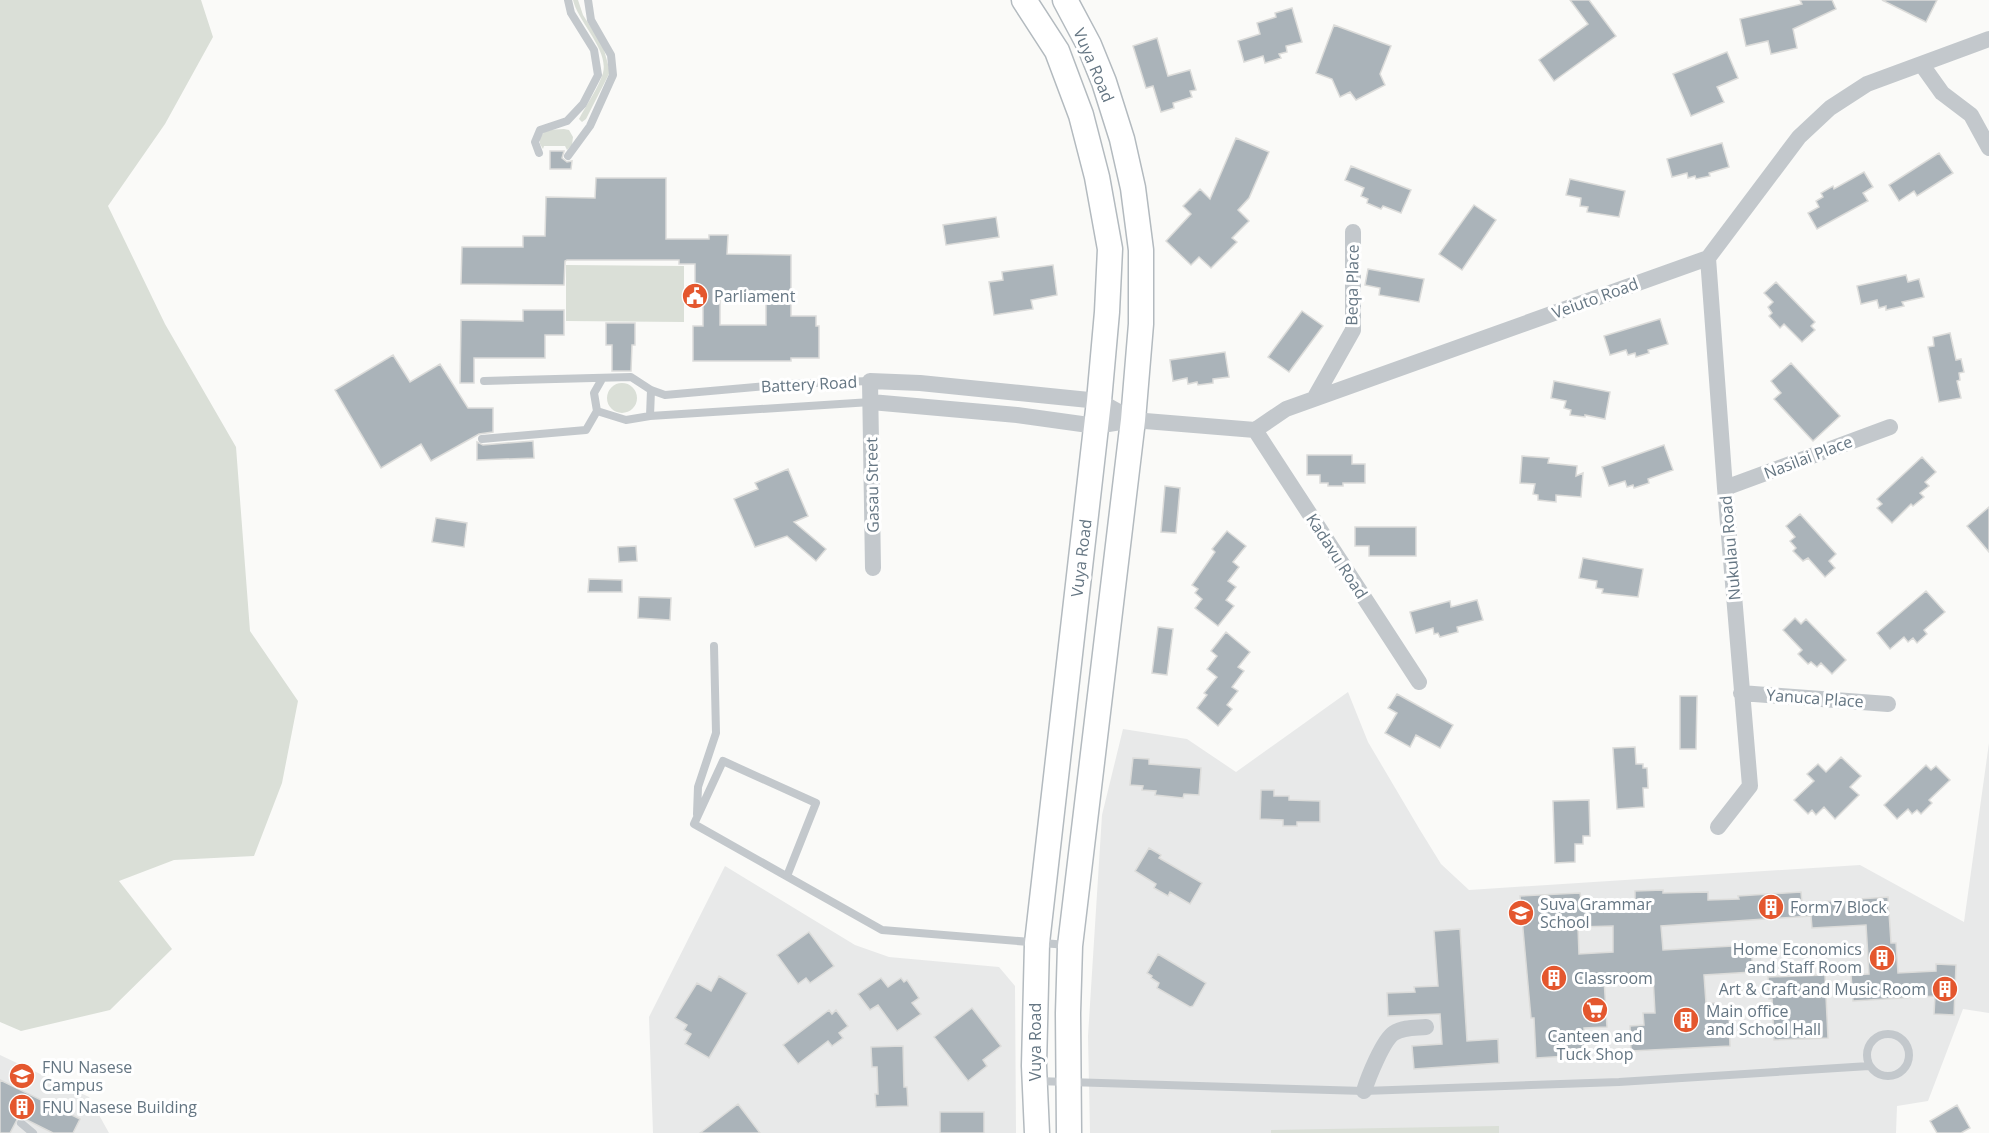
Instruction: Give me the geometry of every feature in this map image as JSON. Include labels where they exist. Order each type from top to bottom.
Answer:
[{"type":"main road","name":"Vuya Road","points":[[1024,0],[1057,51],[1081,115],[1099,188],[1110,249],[1099,401],[1037,943],[1035,1081],[1037,1133]]},
{"type":"main road","name":"Vuya Road","points":[[1065,0],[1089,45],[1104,82],[1122,139],[1133,188],[1141,261],[1141,324],[1133,420],[1070,946],[1069,1133]]},
{"type":"street","points":[[1708,258],[1799,136],[1830,108],[1867,84],[1989,39]]},
{"type":"street","points":[[1922,65],[1942,93],[1971,115],[1989,148]]},
{"type":"street","name":"Beqa Place","points":[[1314,399],[1353,330],[1353,232]]},
{"type":"street","name":"Veiuto Road","points":[[1255,430],[1286,409],[1708,258]]},
{"type":"street","name":"Nukulau Road","points":[[1708,258],[1750,786],[1719,827]]},
{"type":"street","name":"Battery Road","points":[[870,381],[920,383],[1099,401],[1133,420]]},
{"type":"street","name":"Gasau Street","points":[[870,381],[873,568]]},
{"type":"street","name":"Battery Road","points":[[871,402],[1017,415],[1096,426],[1133,420]]},
{"type":"street","points":[[1133,420],[1255,430]]},
{"type":"street","name":"Nasilai Place","points":[[1725,488],[1890,427]]},
{"type":"street","name":"Kadavu Road","points":[[1255,430],[1419,682]]},
{"type":"street","name":"Yanuca Place","points":[[1741,693],[1888,704]]},
{"type":"street","points":[[1364,1091],[1371,1068],[1393,1033],[1409,1028],[1426,1027]]},
{"type":"lane","points":[[539,153],[535,142],[540,130],[567,121],[583,104],[598,75],[594,50],[571,13],[568,0]]},
{"type":"lane","points":[[568,156],[590,126],[613,75],[611,55],[591,20],[588,0]]},
{"type":"lane","name":"Battery Road","points":[[484,381],[631,377],[651,390],[665,395],[789,384],[870,381]]},
{"type":"lane","points":[[482,439],[586,430],[597,411],[594,393],[602,379]]},
{"type":"lane","points":[[650,416],[651,390]]},
{"type":"lane","name":"Battery Road","points":[[597,411],[626,420],[650,416],[871,402]]},
{"type":"lane","points":[[697,817],[698,787],[716,733],[714,646]]},
{"type":"lane","points":[[787,876],[816,803],[723,761],[694,824],[882,930],[1070,946]]},
{"type":"lane","points":[[1035,1081],[1364,1091],[1619,1082],[1869,1066],[1879,1075],[1892,1077],[1904,1070],[1910,1058],[1907,1044],[1897,1035],[1883,1034],[1872,1041],[1866,1053],[1869,1066]]},
{"type":"lane","points":[[21,1123],[33,1133]]},
{"type":"shaded area","points":[[0,0],[201,0],[213,37],[165,124],[108,206],[165,324],[236,447],[250,631],[298,701],[282,783],[254,856],[174,860],[119,881],[172,949],[110,1010],[21,1031],[0,1022]]},
{"type":"shaded area","points":[[573,0],[578,0],[583,15],[603,46],[610,72],[586,119],[582,122],[579,119],[601,79],[604,64],[602,55]]},
{"type":"shaded area","points":[[546,130],[569,130],[573,137],[572,145],[567,150],[565,146],[544,146],[543,149],[540,137]]},
{"type":"shaded area","points":[[566,265],[684,266],[684,322],[566,321]]},
{"type":"shaded area","points":[[622,383],[633,387],[637,398],[633,409],[622,413],[611,409],[607,398],[611,387]]},
{"type":"shaded area","name":"Suva Grammar School","points":[[1348,692],[1368,742],[1420,830],[1441,864],[1469,890],[1860,865],[1964,922],[1989,743],[1989,1013],[1963,1009],[1928,1101],[1897,1106],[1896,1133],[1090,1133],[1088,1036],[1102,815],[1123,729],[1187,739],[1236,772]]},
{"type":"shaded area","points":[[725,866],[855,945],[889,957],[999,967],[1015,986],[1016,1133],[653,1133],[649,1017]]},
{"type":"shaded area","name":"FNU Nasese Campus","points":[[0,1055],[89,1097],[109,1133],[0,1133]]},
{"type":"shaded area","points":[[1499,1126],[1499,1133],[1271,1133],[1271,1130]]},
{"type":"building","points":[[1570,0],[1589,0],[1616,36],[1554,81],[1539,60],[1588,24]]},
{"type":"building","points":[[1800,0],[1832,0],[1836,9],[1793,29],[1797,48],[1771,54],[1768,41],[1746,46],[1740,19],[1802,4]]},
{"type":"building","points":[[1882,0],[1937,0],[1926,22]]},
{"type":"building","points":[[1292,8],[1302,42],[1286,46],[1287,52],[1279,54],[1281,58],[1265,63],[1263,56],[1244,62],[1238,41],[1260,34],[1257,23],[1276,17],[1275,13]]},
{"type":"building","points":[[1334,25],[1391,46],[1380,74],[1385,85],[1356,100],[1350,92],[1340,97],[1332,79],[1316,73]]},
{"type":"building","points":[[1157,38],[1168,76],[1190,70],[1196,90],[1190,91],[1192,97],[1173,103],[1174,108],[1161,112],[1153,86],[1146,88],[1133,46]]},
{"type":"building","points":[[1727,52],[1738,78],[1717,87],[1724,102],[1691,116],[1673,74]]},
{"type":"building","points":[[1236,138],[1269,152],[1249,198],[1238,210],[1249,221],[1232,238],[1237,242],[1211,268],[1199,257],[1191,265],[1166,241],[1191,214],[1183,206],[1200,189],[1210,199]]},
{"type":"building","points":[[1722,143],[1729,167],[1709,173],[1710,176],[1696,179],[1695,176],[1688,178],[1687,173],[1672,177],[1667,159]]},
{"type":"building","points":[[550,151],[564,151],[562,158],[567,162],[572,161],[571,169],[550,169]]},
{"type":"building","points":[[1939,153],[1953,173],[1917,196],[1914,191],[1899,201],[1889,185]]},
{"type":"building","points":[[1351,166],[1411,190],[1401,213],[1383,206],[1381,209],[1367,203],[1368,199],[1361,196],[1364,188],[1345,180]]},
{"type":"building","points":[[1864,172],[1873,187],[1863,193],[1868,201],[1817,229],[1808,213],[1819,207],[1816,201],[1823,197],[1821,193],[1833,186],[1834,189]]},
{"type":"building","points":[[596,178],[666,178],[666,239],[709,239],[709,235],[728,235],[727,254],[791,255],[791,316],[816,316],[816,326],[819,326],[819,358],[791,358],[791,361],[693,361],[693,326],[703,326],[703,292],[695,292],[695,264],[679,264],[679,260],[567,260],[565,261],[564,285],[461,284],[462,247],[523,247],[523,236],[545,236],[546,197],[595,198]],"holes":[[[720,292],[766,292],[766,325],[720,325]]]},
{"type":"building","points":[[1570,179],[1625,191],[1619,217],[1587,212],[1588,207],[1580,206],[1581,198],[1566,195]]},
{"type":"building","points":[[1474,205],[1496,220],[1462,270],[1439,254]]},
{"type":"building","points":[[996,217],[999,237],[946,245],[943,225]]},
{"type":"building","points":[[1053,265],[1057,295],[1031,300],[1033,309],[994,315],[989,282],[1003,280],[1002,272]]},
{"type":"building","points":[[1368,269],[1424,279],[1419,302],[1379,295],[1380,288],[1365,285]]},
{"type":"building","points":[[1906,275],[1908,282],[1919,279],[1924,297],[1902,302],[1904,306],[1886,310],[1886,306],[1879,308],[1877,300],[1861,304],[1857,286]]},
{"type":"building","points":[[1776,282],[1815,322],[1811,326],[1815,330],[1802,342],[1784,324],[1780,328],[1769,316],[1772,313],[1768,307],[1773,302],[1764,293]]},
{"type":"building","points":[[523,310],[564,310],[564,335],[545,335],[545,358],[474,358],[474,383],[460,383],[461,320],[523,321]]},
{"type":"building","points":[[1302,311],[1323,326],[1289,372],[1268,357]]},
{"type":"building","points":[[1660,319],[1668,344],[1648,350],[1649,353],[1636,357],[1635,353],[1628,355],[1626,350],[1610,355],[1604,336]]},
{"type":"building","points":[[606,323],[635,323],[635,345],[632,345],[631,371],[612,371],[612,345],[606,345]]},
{"type":"building","points":[[1950,333],[1956,360],[1961,359],[1964,372],[1959,373],[1960,380],[1957,381],[1961,398],[1939,402],[1928,347],[1934,346],[1933,337]]},
{"type":"building","points":[[1225,352],[1229,377],[1213,379],[1213,383],[1198,385],[1197,382],[1188,384],[1187,378],[1173,381],[1170,360]]},
{"type":"building","points":[[393,355],[410,382],[440,364],[468,408],[493,408],[493,432],[479,434],[431,461],[421,444],[381,468],[335,390]]},
{"type":"building","points":[[1791,363],[1840,416],[1813,441],[1774,399],[1781,393],[1771,381]]},
{"type":"building","points":[[1554,381],[1610,392],[1605,419],[1570,415],[1571,410],[1564,408],[1566,401],[1551,398]]},
{"type":"building","points":[[533,441],[534,458],[477,460],[477,442],[483,445]]},
{"type":"building","points":[[1664,445],[1673,470],[1648,479],[1649,483],[1634,488],[1633,485],[1627,487],[1625,481],[1609,486],[1602,467]]},
{"type":"building","points":[[1307,455],[1352,455],[1352,464],[1365,464],[1365,483],[1328,486],[1328,483],[1320,483],[1320,475],[1307,475]]},
{"type":"building","points":[[1522,456],[1549,458],[1548,463],[1577,466],[1576,476],[1583,473],[1581,497],[1556,495],[1556,502],[1538,500],[1538,495],[1533,494],[1535,484],[1520,483]]},
{"type":"building","points":[[1922,457],[1936,472],[1925,482],[1929,486],[1920,493],[1924,497],[1913,506],[1911,504],[1892,523],[1877,508],[1882,504],[1877,499]]},
{"type":"building","points":[[788,469],[808,516],[794,522],[826,549],[816,561],[787,536],[755,547],[734,499],[758,489],[755,483]]},
{"type":"building","points":[[1165,486],[1180,488],[1176,533],[1161,532]]},
{"type":"building","points":[[1989,507],[1989,552],[1967,526]]},
{"type":"building","points":[[1800,514],[1836,554],[1829,561],[1835,568],[1825,577],[1808,558],[1803,561],[1793,551],[1796,548],[1790,541],[1795,537],[1786,526]]},
{"type":"building","points":[[436,518],[467,523],[464,547],[432,542]]},
{"type":"building","points":[[1355,527],[1416,527],[1416,556],[1369,556],[1369,546],[1355,546]]},
{"type":"building","points":[[1227,531],[1246,546],[1233,562],[1239,567],[1228,581],[1236,587],[1226,600],[1234,606],[1218,626],[1195,608],[1202,599],[1195,593],[1198,589],[1192,585],[1215,552],[1212,549]]},
{"type":"building","points":[[636,546],[637,561],[619,562],[618,547]]},
{"type":"building","points":[[1583,558],[1643,569],[1638,597],[1602,593],[1603,589],[1596,588],[1597,581],[1579,578]]},
{"type":"building","points":[[589,579],[622,580],[622,592],[588,592]]},
{"type":"building","points":[[1926,591],[1945,612],[1924,630],[1927,634],[1917,643],[1913,638],[1908,642],[1904,637],[1890,649],[1877,633]]},
{"type":"building","points":[[639,597],[671,598],[670,620],[638,618]]},
{"type":"building","points":[[1477,600],[1483,620],[1457,627],[1458,632],[1440,637],[1438,633],[1434,634],[1433,628],[1416,633],[1410,612],[1450,601],[1451,607]]},
{"type":"building","points":[[1795,618],[1801,624],[1806,619],[1846,660],[1832,674],[1821,663],[1817,667],[1811,662],[1808,664],[1798,654],[1802,650],[1783,630]]},
{"type":"building","points":[[1158,627],[1173,629],[1167,675],[1152,673]]},
{"type":"building","points":[[1226,632],[1250,652],[1238,667],[1244,671],[1232,687],[1238,691],[1227,705],[1232,709],[1218,726],[1197,708],[1207,695],[1204,693],[1217,677],[1207,669],[1217,656],[1211,651]]},
{"type":"building","points":[[1397,694],[1453,725],[1440,748],[1416,735],[1410,747],[1385,733],[1397,713],[1388,708]]},
{"type":"building","points":[[1680,696],[1697,696],[1696,749],[1680,749]]},
{"type":"building","points":[[1635,747],[1636,764],[1643,764],[1643,768],[1647,768],[1648,788],[1643,788],[1644,807],[1617,809],[1613,748]]},
{"type":"building","points":[[1841,757],[1861,776],[1850,787],[1859,795],[1835,819],[1824,807],[1816,815],[1812,810],[1808,814],[1794,800],[1814,781],[1807,774],[1818,764],[1826,772]]},
{"type":"building","points":[[1133,758],[1149,759],[1149,764],[1201,768],[1199,795],[1184,794],[1183,798],[1155,795],[1156,791],[1142,790],[1143,786],[1130,785]]},
{"type":"building","points":[[1926,765],[1931,770],[1936,766],[1950,780],[1929,800],[1932,803],[1921,814],[1917,810],[1912,814],[1908,809],[1897,819],[1884,805]]},
{"type":"building","points":[[1261,790],[1274,790],[1274,796],[1289,796],[1289,800],[1320,801],[1320,822],[1297,822],[1297,826],[1283,826],[1283,820],[1260,819]]},
{"type":"building","points":[[1589,800],[1590,836],[1583,836],[1583,844],[1575,844],[1575,862],[1555,863],[1553,801]]},
{"type":"building","points":[[1149,848],[1161,855],[1159,858],[1202,883],[1190,904],[1170,892],[1168,896],[1154,888],[1156,884],[1135,871]]},
{"type":"building","points":[[1635,891],[1708,892],[1708,900],[1801,892],[1802,903],[1888,897],[1891,943],[1896,943],[1898,973],[1936,971],[1936,964],[1956,965],[1954,1015],[1934,1014],[1935,996],[1853,1001],[1851,975],[1869,974],[1866,925],[1812,928],[1811,916],[1661,926],[1663,950],[1751,945],[1753,972],[1704,975],[1706,1003],[1716,1003],[1717,1014],[1729,1013],[1730,1046],[1631,1051],[1630,1026],[1644,1025],[1643,1013],[1655,1013],[1653,977],[1604,979],[1607,1027],[1584,1028],[1585,1055],[1536,1058],[1534,1018],[1531,1018],[1520,896],[1580,893],[1581,900],[1597,900],[1597,903],[1635,902]],"holes":[[[1613,926],[1613,952],[1579,954],[1578,927]]]},
{"type":"building","points":[[1460,929],[1467,1041],[1498,1039],[1499,1063],[1414,1069],[1412,1046],[1442,1044],[1440,1014],[1388,1016],[1387,993],[1415,992],[1414,987],[1438,986],[1434,931]]},
{"type":"building","points":[[809,932],[834,966],[810,983],[806,978],[798,984],[777,955]]},
{"type":"building","points":[[1158,954],[1206,983],[1193,1006],[1190,1007],[1157,988],[1159,983],[1147,973]]},
{"type":"building","points":[[1825,975],[1828,1038],[1774,1040],[1772,999],[1769,999],[1768,977]]},
{"type":"building","points":[[719,976],[747,993],[709,1058],[685,1044],[691,1034],[684,1030],[687,1025],[675,1018],[697,983],[711,991]]},
{"type":"building","points":[[881,978],[888,987],[901,978],[904,982],[907,980],[919,998],[912,1003],[921,1014],[897,1031],[878,1005],[870,1010],[858,994]]},
{"type":"building","points":[[972,1008],[1001,1046],[983,1060],[987,1066],[968,1081],[934,1037]]},
{"type":"building","points":[[829,1010],[832,1014],[836,1010],[848,1026],[839,1033],[843,1038],[832,1046],[828,1041],[798,1064],[783,1045]]},
{"type":"building","points":[[903,1046],[904,1087],[907,1087],[908,1106],[876,1107],[877,1067],[872,1067],[871,1047]]},
{"type":"building","points":[[0,1080],[80,1119],[73,1133],[53,1133],[19,1116],[10,1133],[0,1133]]},
{"type":"building","points":[[738,1104],[760,1133],[700,1133]]},
{"type":"building","points":[[1957,1105],[1970,1128],[1961,1133],[1937,1133],[1930,1121]]},
{"type":"building","points":[[940,1112],[984,1112],[984,1133],[940,1133]]},
{"type":"place","name":"Parliament","points":[[695,296]]},
{"type":"place","name":"Form 7 Block","points":[[1771,907]]},
{"type":"place","name":"Suva Grammar School","points":[[1521,913]]},
{"type":"place","name":"Home Economics and Staff Room","points":[[1882,958]]},
{"type":"place","name":"Classroom","points":[[1554,978]]},
{"type":"place","name":"Art & Craft and Music Room","points":[[1945,989]]},
{"type":"place","name":"Canteen and Tuck Shop","points":[[1595,1010]]},
{"type":"place","name":"Main office and School Hall","points":[[1686,1020]]},
{"type":"place","name":"FNU Nasese Campus","points":[[22,1076]]},
{"type":"place","name":"FNU Nasese Building","points":[[22,1107]]}]
